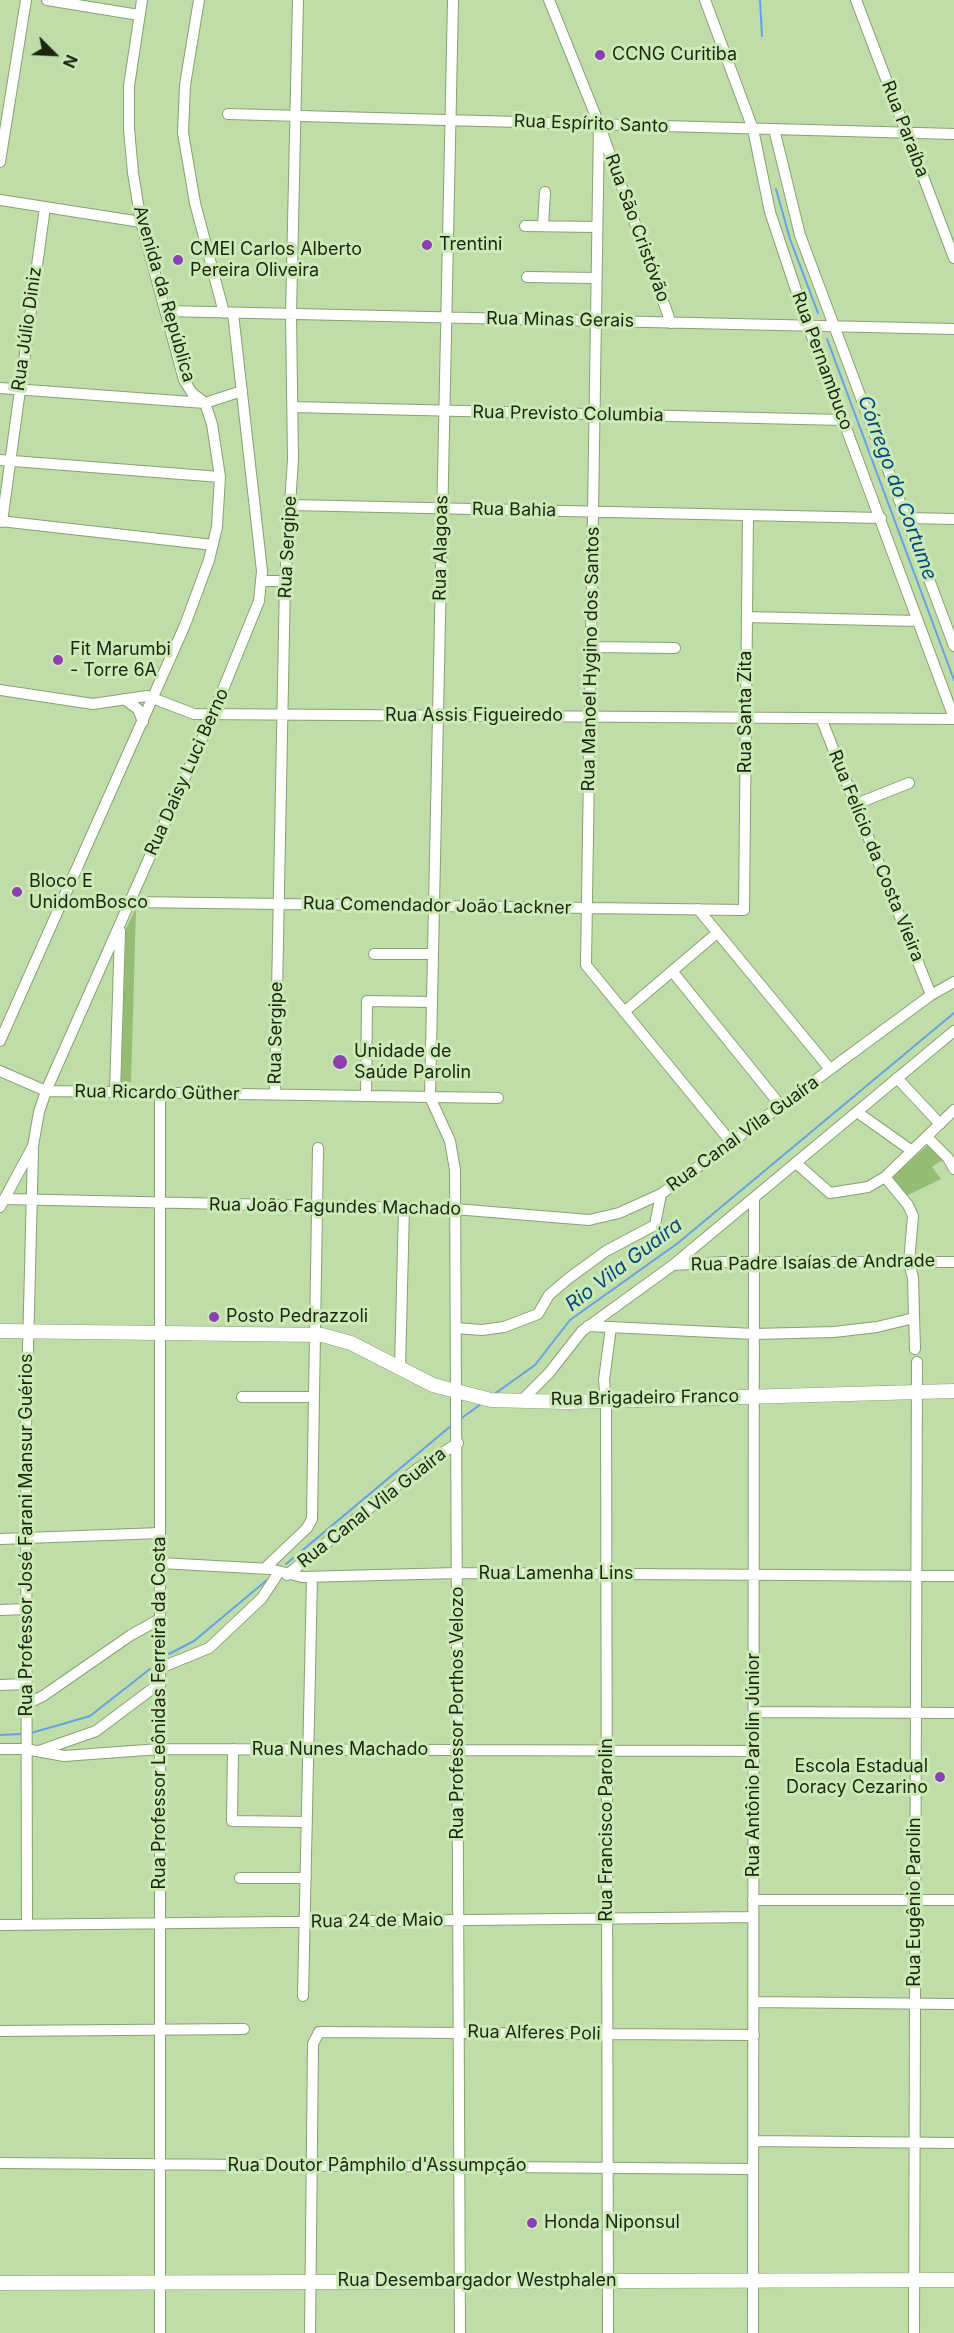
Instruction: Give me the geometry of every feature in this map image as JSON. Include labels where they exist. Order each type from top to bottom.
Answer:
[{"type":"main road","name":"Rua Brigadeiro Franco","points":[[0,1331],[314,1334],[351,1342],[433,1385],[477,1398],[502,1400],[529,1400],[567,1395],[605,1397],[701,1391],[754,1395],[954,1391]]},
{"type":"main road","name":"Rua Desembargador Westphalen","points":[[0,2283],[954,2280]]},
{"type":"street","points":[[0,162],[26,0]]},
{"type":"street","points":[[47,0],[140,15]]},
{"type":"street","name":"Avenida da República","points":[[0,1041],[189,614],[213,545],[219,509],[220,477],[212,424],[205,403],[187,387],[141,222],[131,162],[128,117],[130,68],[142,0]]},
{"type":"street","name":"Rua Daisy Luci Berno","points":[[2,1203],[33,1146],[37,1121],[46,1091],[213,714],[255,614],[262,581],[242,390],[228,313],[195,203],[183,133],[185,85],[199,0]]},
{"type":"street","name":"Rua Sergipe","points":[[274,1095],[285,581],[291,505],[291,314],[298,0]]},
{"type":"street","name":"Rua Alagoas","points":[[430,1097],[453,0]]},
{"type":"street","name":"Rua São Cristóvão","points":[[549,0],[599,124],[671,323]]},
{"type":"street","name":"Rua Pernambuco","points":[[705,0],[753,129],[770,212],[808,326],[954,719]]},
{"type":"street","name":"Rua Paraíba","points":[[856,0],[954,258]]},
{"type":"street","name":"Rua Espírito Santo","points":[[228,114],[954,134]]},
{"type":"street","name":"Rua Manoel Hygino dos Santos","points":[[599,124],[586,965],[731,1142]]},
{"type":"street","name":"Rua Pernambuco","points":[[774,129],[794,217],[954,646]]},
{"type":"street","points":[[543,226],[545,192]]},
{"type":"street","points":[[0,200],[141,222]]},
{"type":"street","name":"Rua Júlio Diniz","points":[[1,521],[5,461],[45,207]]},
{"type":"street","points":[[525,226],[597,227]]},
{"type":"street","points":[[526,277],[596,279]]},
{"type":"street","name":"Rua Minas Gerais","points":[[165,311],[954,329]]},
{"type":"street","points":[[0,388],[205,403],[242,390]]},
{"type":"street","name":"Rua Previsto Columbia","points":[[292,407],[843,420]]},
{"type":"street","points":[[5,461],[220,477]]},
{"type":"street","name":"Rua Bahia","points":[[291,505],[881,518]]},
{"type":"street","name":"Rua Santa Zita","points":[[744,910],[748,515]]},
{"type":"street","points":[[908,518],[954,519]]},
{"type":"street","points":[[1,521],[213,545]]},
{"type":"street","points":[[262,581],[285,581]]},
{"type":"street","points":[[747,617],[918,621]]},
{"type":"street","points":[[591,647],[675,648]]},
{"type":"street","name":"Rua Assis Figueiredo","points":[[0,690],[82,703],[154,697],[190,713],[213,714],[954,719]]},
{"type":"street","points":[[124,699],[138,710],[142,722]]},
{"type":"street","name":"Rua Felício da Costa Vieira","points":[[821,718],[931,995]]},
{"type":"street","points":[[856,804],[909,783]]},
{"type":"street","name":"Rua Comendador João Lackner","points":[[130,902],[744,910]]},
{"type":"street","points":[[698,909],[830,1069]]},
{"type":"street","points":[[115,1092],[120,925]]},
{"type":"street","points":[[624,1012],[717,933]]},
{"type":"street","points":[[374,954],[433,954]]},
{"type":"street","points":[[672,971],[781,1106]]},
{"type":"street","name":"Rua Canal Vila Guaíra","points":[[456,1329],[498,1328],[538,1314],[549,1295],[569,1278],[606,1251],[655,1225],[661,1194],[931,995],[954,982]]},
{"type":"street","points":[[366,1096],[367,1001],[432,1002]]},
{"type":"street","points":[[529,1400],[578,1334],[673,1265],[954,1031]]},
{"type":"street","name":"Rua Ricardo Güther","points":[[0,1071],[46,1091],[498,1098]]},
{"type":"street","points":[[897,1078],[940,1124]]},
{"type":"street","name":"Rua Professor Leônidas Ferreira da Costa","points":[[160,1093],[160,2333]]},
{"type":"street","name":"Rua Professor Porthos Velozo","points":[[430,1097],[452,1148],[455,1209],[458,1423],[460,2333]]},
{"type":"street","points":[[796,1163],[830,1193],[868,1187],[885,1177],[954,1111]]},
{"type":"street","points":[[857,1112],[912,1151]]},
{"type":"street","points":[[927,1137],[948,1158],[954,1169]]},
{"type":"street","name":"Rua Professor José Farani Mansur Guérios","points":[[27,1925],[27,1331],[33,1146]]},
{"type":"street","points":[[242,1397],[313,1397],[318,1148]]},
{"type":"street","points":[[885,1177],[911,1211],[909,1262],[913,1278],[915,1349]]},
{"type":"street","name":"Rua João Fagundes Machado","points":[[2,1203],[31,1200],[455,1209],[589,1220],[619,1213],[661,1194]]},
{"type":"street","name":"Rua Antônio Parolin Júnior","points":[[753,2333],[754,1198]]},
{"type":"street","points":[[400,1368],[404,1208]]},
{"type":"street","name":"Rua Padre Isaías de Andrade","points":[[673,1265],[754,1262],[954,1262]]},
{"type":"street","points":[[588,1326],[754,1334],[845,1331],[877,1327],[914,1318]]},
{"type":"street","name":"Rua Francisco Parolin","points":[[608,2333],[605,1397],[611,1327]]},
{"type":"street","name":"Rua Eugênio Parolin","points":[[914,2333],[917,1362]]},
{"type":"street","name":"Rua Canal Vila Guaíra","points":[[265,1568],[307,1528],[312,1519],[313,1397]]},
{"type":"street","name":"Rua Canal Vila Guaíra","points":[[160,1668],[209,1648],[262,1598],[283,1573],[417,1469],[458,1443]]},
{"type":"street","points":[[0,1539],[160,1533]]},
{"type":"street","name":"Rua Lamenha Lins","points":[[160,1563],[265,1568],[312,1577],[458,1573],[954,1576]]},
{"type":"street","points":[[303,1996],[312,1577]]},
{"type":"street","points":[[0,1610],[26,1609]]},
{"type":"street","points":[[26,1704],[43,1696],[131,1635],[160,1619]]},
{"type":"street","points":[[39,1751],[100,1729],[160,1683]]},
{"type":"street","points":[[0,1685],[26,1684]]},
{"type":"street","points":[[754,1712],[954,1713]]},
{"type":"street","name":"Rua Nunes Machado","points":[[0,1749],[26,1740],[39,1751],[64,1756],[160,1749],[753,1751]]},
{"type":"street","points":[[233,1749],[232,1821],[307,1821]]},
{"type":"street","points":[[240,1878],[306,1878]]},
{"type":"street","points":[[753,1900],[954,1900]]},
{"type":"street","name":"Rua 24 de Maio","points":[[0,1925],[753,1917]]},
{"type":"street","points":[[753,2002],[954,2004]]},
{"type":"street","points":[[0,2031],[244,2029]]},
{"type":"street","name":"Rua Alferes Poli","points":[[312,2165],[313,2044],[316,2034],[325,2031],[754,2036]]},
{"type":"street","points":[[753,2141],[954,2143]]},
{"type":"street","name":"Rua Doutor Pâmphilo d'Assumpção","points":[[0,2163],[753,2169]]},
{"type":"street","points":[[310,2333],[312,2165]]},
{"type":"green space","points":[[136,908],[131,1082],[121,1082],[126,929]]},
{"type":"green space","points":[[929,1144],[944,1159],[932,1167],[941,1179],[906,1196],[891,1178]]},
{"type":"waterway","name":"Córrego do Cortume","points":[[760,0],[762,36]]},
{"type":"waterway","name":"Córrego do Cortume","points":[[776,189],[790,239],[818,313]]},
{"type":"waterway","name":"Córrego do Cortume","points":[[827,339],[954,680]]},
{"type":"waterway","name":"Rio Vila Guaíra","points":[[493,1395],[535,1365],[570,1320],[678,1243],[954,1013]]},
{"type":"waterway","name":"Rio Vila Guaíra","points":[[459,1420],[481,1404]]},
{"type":"waterway","name":"Rio Vila Guaíra","points":[[286,1564],[452,1425]]},
{"type":"waterway","name":"Rio Vila Guaíra","points":[[169,1654],[194,1641],[267,1580]]},
{"type":"waterway","name":"Rio Vila Guaíra","points":[[31,1733],[90,1716],[150,1669]]},
{"type":"waterway","name":"Rio Vila Guaíra","points":[[0,1735],[22,1734]]},
{"type":"place","name":"CCNG Curitiba","points":[[600,55]]},
{"type":"place","name":"Trentini","points":[[427,245]]},
{"type":"place","name":"CMEI Carlos Alberto Pereira Oliveira","points":[[178,260]]},
{"type":"place","name":"Fit Marumbi - Torre 6A","points":[[58,660]]},
{"type":"place","name":"Bloco E UnidomBosco","points":[[17,892]]},
{"type":"place","name":"Unidade de Saúde Parolin","points":[[340,1062]]},
{"type":"place","name":"Posto Pedrazzoli","points":[[214,1317]]},
{"type":"place","name":"Escola Estadual Doracy Cezarino","points":[[940,1777]]},
{"type":"place","name":"Honda Niponsul","points":[[532,2223]]}]
